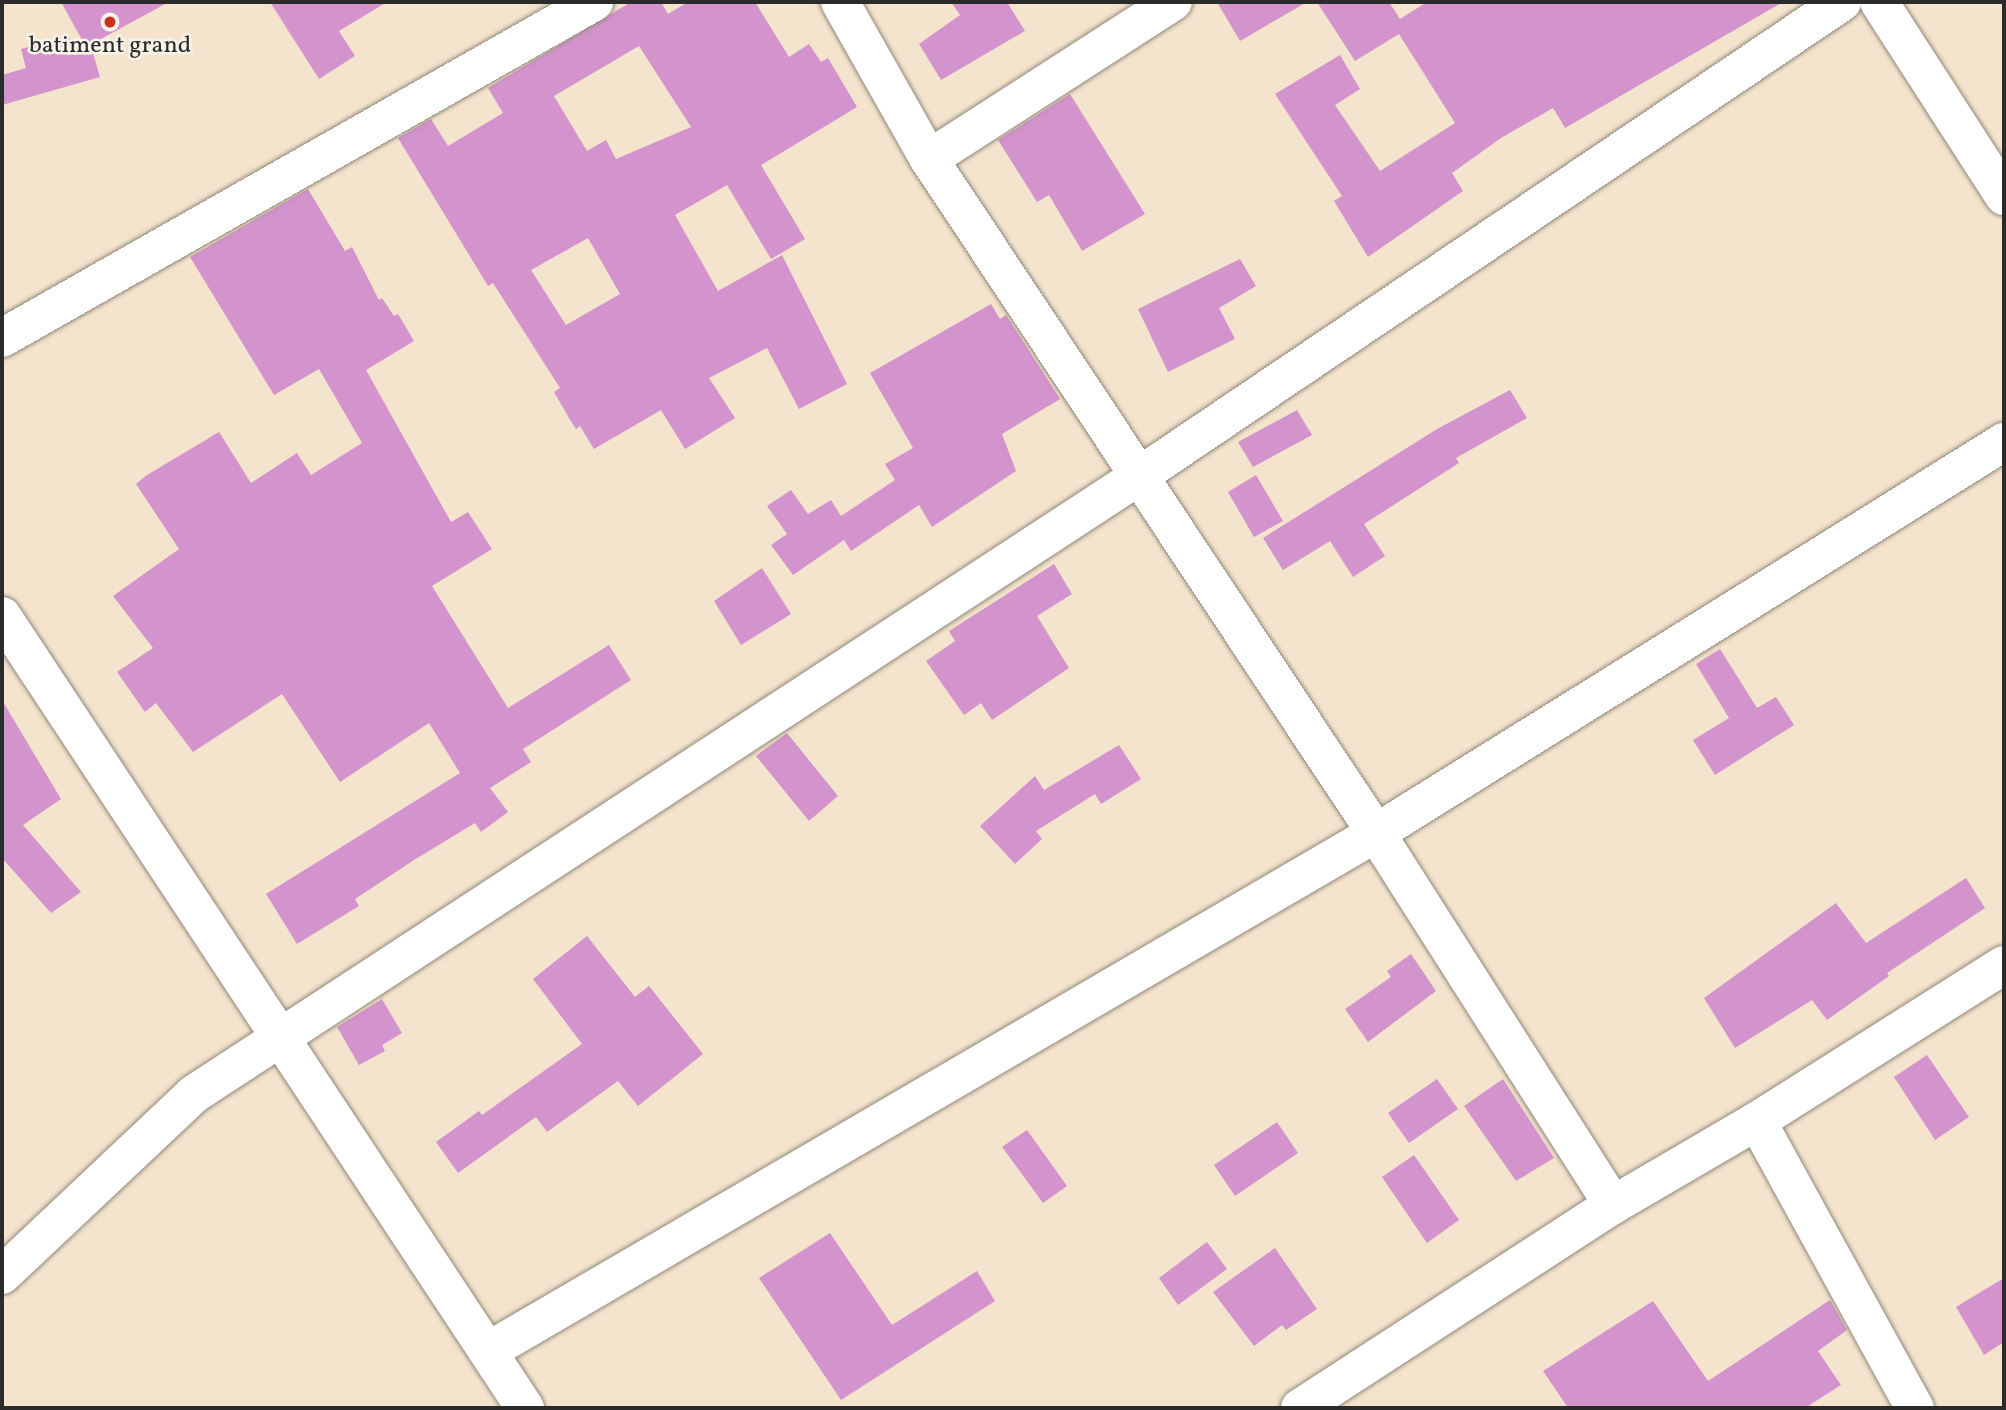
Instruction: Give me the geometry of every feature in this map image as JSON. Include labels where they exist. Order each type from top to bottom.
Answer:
[{"type":"street","points":[[2,338],[594,2]]},
{"type":"street","points":[[839,2],[929,159],[1376,833],[1613,1205]]},
{"type":"street","points":[[929,159],[1173,2]]},
{"type":"street","points":[[2,1275],[194,1094],[1139,476],[1842,2]]},
{"type":"street","points":[[1879,2],[2004,196]]},
{"type":"street","points":[[490,1350],[1376,833],[2004,442]]},
{"type":"street","points":[[2,616],[490,1350],[525,1408]]},
{"type":"street","points":[[1300,1408],[1613,1205],[1757,1121],[2004,965]]},
{"type":"street","points":[[1757,1121],[1914,1408]]},
{"type":"building","name":"batiment grand","points":[[61,2],[169,2],[86,47]]},
{"type":"building","points":[[270,2],[387,2],[339,31],[355,56],[319,79]]},
{"type":"building","points":[[631,2],[661,2],[668,14],[688,2],[755,2],[789,57],[809,44],[821,62],[828,58],[857,107],[761,165],[805,239],[771,259],[727,185],[675,215],[718,291],[782,255],[847,384],[799,409],[767,348],[709,378],[735,418],[685,449],[661,410],[594,449],[580,426],[576,429],[569,418],[554,392],[560,388],[493,283],[488,286],[398,138],[431,119],[448,146],[503,113],[488,88]],"holes":[[[639,46],[691,127],[616,159],[606,140],[587,151],[554,96]],[[588,238],[620,294],[566,325],[531,270]]]},
{"type":"building","points":[[951,2],[1007,2],[1025,31],[941,80],[919,44],[960,15]]},
{"type":"building","points":[[1217,2],[1307,2],[1240,41]]},
{"type":"building","points":[[1317,2],[1389,2],[1400,19],[1427,2],[1783,2],[1565,128],[1553,108],[1501,138],[1452,173],[1463,191],[1368,257],[1334,201],[1342,196],[1275,94],[1340,55],[1360,89],[1335,105],[1380,171],[1455,123],[1399,34],[1355,61]]},
{"type":"building","points":[[69,36],[74,55],[92,50],[100,77],[2,105],[2,75],[26,68],[21,49]]},
{"type":"building","points":[[1070,94],[1145,214],[1082,251],[1049,195],[1037,202],[998,140]]},
{"type":"building","points":[[308,189],[345,251],[352,247],[379,300],[382,298],[394,316],[398,314],[414,341],[366,370],[451,522],[468,512],[492,549],[432,586],[508,708],[609,645],[631,680],[523,749],[531,762],[490,788],[508,812],[481,832],[475,823],[414,860],[355,899],[359,906],[297,944],[266,894],[460,773],[429,723],[340,782],[282,694],[193,752],[156,703],[145,712],[117,672],[153,648],[113,596],[179,549],[136,484],[147,475],[219,432],[251,483],[297,453],[311,475],[362,443],[319,369],[274,395],[190,257]]},
{"type":"building","points":[[1240,259],[1256,286],[1219,308],[1235,339],[1168,372],[1138,309]]},
{"type":"building","points":[[991,304],[1000,319],[1006,315],[1060,399],[1002,434],[1016,471],[932,527],[919,505],[851,551],[844,540],[793,575],[771,545],[787,534],[767,506],[791,490],[808,514],[831,500],[841,516],[895,480],[885,464],[913,448],[870,373]]},
{"type":"building","points":[[1510,390],[1527,418],[1456,458],[1459,463],[1364,524],[1385,556],[1353,577],[1330,541],[1283,570],[1263,538],[1437,429]]},
{"type":"building","points":[[1297,410],[1312,435],[1253,467],[1238,442]]},
{"type":"building","points":[[1256,475],[1283,521],[1254,537],[1228,492]]},
{"type":"building","points":[[1054,564],[1072,594],[1037,616],[1069,668],[992,720],[981,703],[964,715],[926,661],[955,641],[949,631]]},
{"type":"building","points":[[762,568],[791,614],[741,645],[714,601]]},
{"type":"building","points":[[1720,649],[1757,708],[1776,697],[1794,725],[1715,775],[1693,740],[1729,718],[1696,664]]},
{"type":"building","points":[[2,700],[61,799],[23,825],[81,892],[51,913],[2,858]]},
{"type":"building","points":[[787,733],[838,796],[809,821],[756,756]]},
{"type":"building","points":[[1119,745],[1141,779],[1101,804],[1095,794],[1036,831],[1042,839],[1015,864],[980,826],[1035,776],[1044,790]]},
{"type":"building","points":[[1966,878],[1985,908],[1887,973],[1889,976],[1827,1020],[1812,1000],[1735,1048],[1704,998],[1836,903],[1866,943]]},
{"type":"building","points":[[587,936],[635,997],[649,986],[703,1054],[638,1106],[618,1081],[547,1132],[536,1117],[458,1173],[436,1142],[479,1111],[482,1115],[582,1044],[533,979]]},
{"type":"building","points":[[1411,954],[1436,991],[1368,1042],[1345,1009],[1391,977],[1387,971]]},
{"type":"building","points":[[382,999],[402,1033],[382,1045],[385,1051],[359,1065],[337,1027]]},
{"type":"building","points":[[1927,1055],[1969,1117],[1935,1140],[1894,1077]]},
{"type":"building","points":[[1437,1079],[1458,1109],[1409,1143],[1388,1113]]},
{"type":"building","points":[[1503,1079],[1554,1158],[1516,1181],[1464,1106]]},
{"type":"building","points":[[1277,1122],[1298,1153],[1235,1196],[1214,1165]]},
{"type":"building","points":[[1027,1130],[1067,1186],[1043,1203],[1002,1147]]},
{"type":"building","points":[[1414,1155],[1459,1220],[1427,1243],[1382,1177]]},
{"type":"building","points":[[830,1233],[892,1325],[977,1271],[995,1301],[841,1400],[759,1278]]},
{"type":"building","points":[[1207,1242],[1227,1269],[1178,1305],[1159,1278]]},
{"type":"building","points":[[1275,1248],[1317,1309],[1286,1330],[1282,1325],[1254,1346],[1213,1292]]},
{"type":"building","points":[[2004,1278],[2004,1342],[1984,1355],[1956,1307]]},
{"type":"building","points":[[1830,1300],[1847,1330],[1818,1351],[1841,1385],[1805,1408],[1568,1408],[1543,1371],[1653,1301],[1708,1381]]},
{"type":"place","name":"batiment grand","points":[[110,22]]}]
